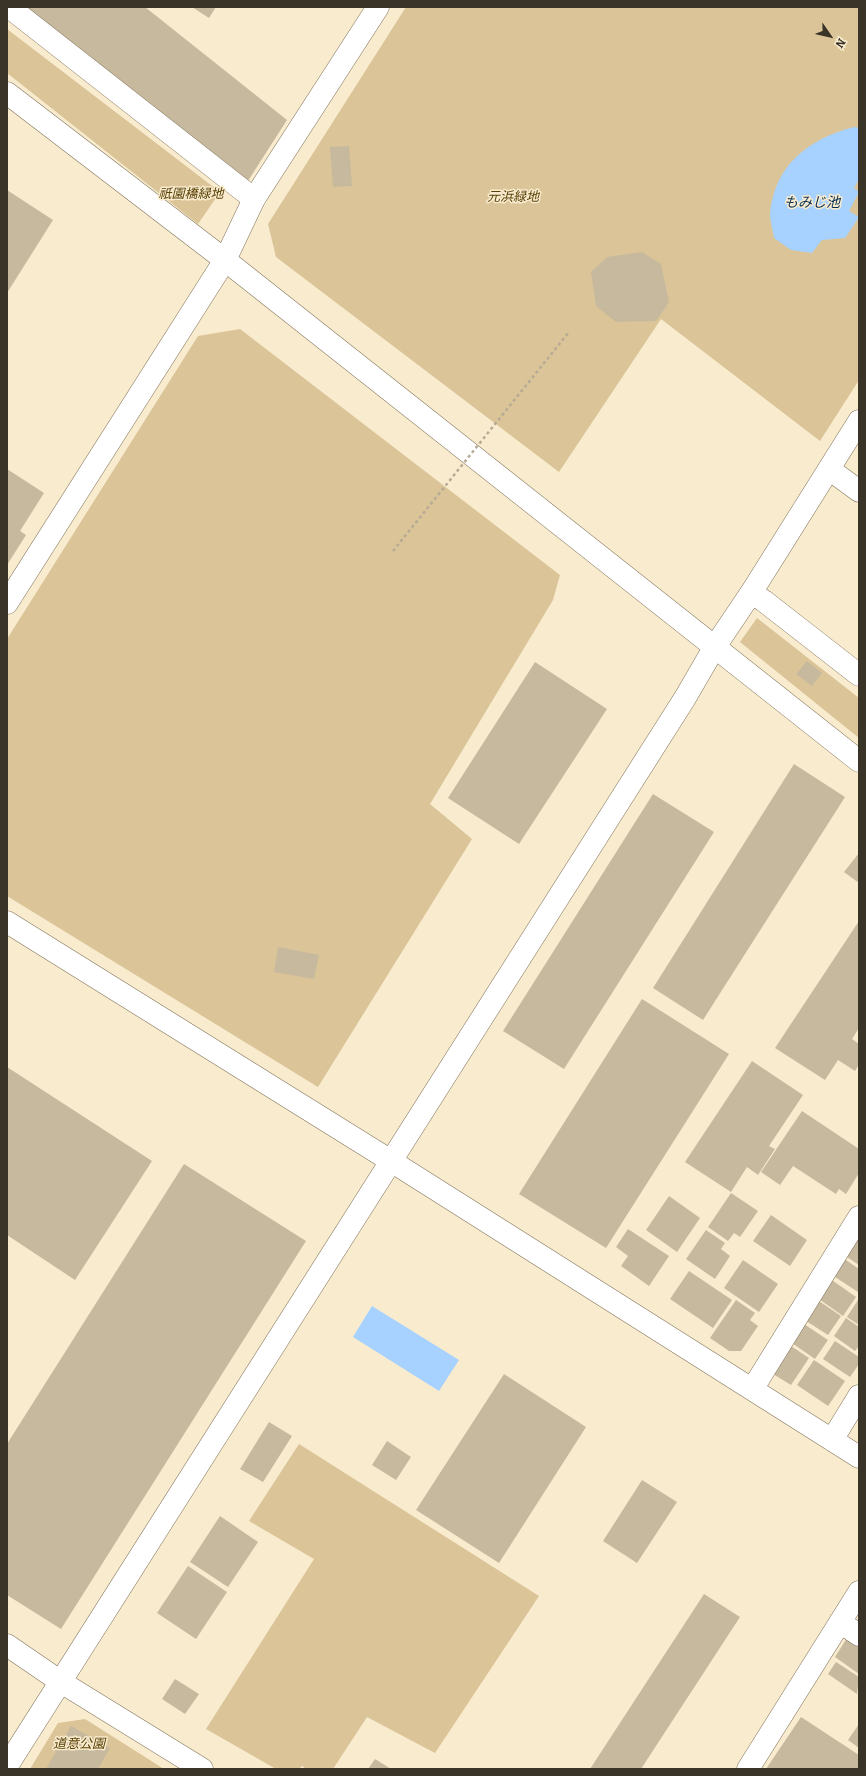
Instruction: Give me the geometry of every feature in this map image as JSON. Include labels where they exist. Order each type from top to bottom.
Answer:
[{"type":"street","points":[[9,7],[254,199]]},
{"type":"street","points":[[7,603],[225,260],[254,199],[378,7]]},
{"type":"street","points":[[7,93],[225,260],[714,648],[859,761]]},
{"type":"street","points":[[7,1766],[681,705],[714,648],[751,593],[859,421]]},
{"type":"street","points":[[829,469],[859,491]]},
{"type":"street","points":[[751,593],[764,601],[859,675]]},
{"type":"street","points":[[7,922],[392,1161],[753,1388],[859,1457]]},
{"type":"street","points":[[753,1388],[859,1217]]},
{"type":"street","points":[[832,1440],[859,1396]]},
{"type":"street","points":[[748,1769],[859,1592]]},
{"type":"street","points":[[840,1622],[859,1635]]},
{"type":"street","points":[[7,1645],[61,1682],[202,1769]]},
{"type":"path","points":[[394,551],[569,332]]},
{"type":"green space","name":"元浜緑地","points":[[406,7],[859,7],[859,380],[820,441],[661,319],[559,472],[276,257],[268,224]]},
{"type":"green space","name":"祇園橋緑地","points":[[7,29],[220,192],[198,224],[7,73]]},
{"type":"green space","points":[[240,329],[560,575],[553,600],[430,804],[472,839],[318,1087],[7,896],[7,639],[198,336]]},
{"type":"green space","points":[[757,618],[859,698],[859,738],[740,642]]},
{"type":"green space","points":[[299,1444],[539,1596],[435,1753],[367,1717],[333,1769],[306,1769],[302,1766],[299,1769],[276,1769],[206,1729],[314,1559],[249,1521]]},
{"type":"green space","name":"道意公園","points":[[85,1719],[164,1769],[30,1769],[58,1723]]},
{"type":"water","name":"もみじ池","points":[[854,127],[859,128],[859,179],[854,188],[859,192],[849,211],[859,217],[845,238],[822,240],[812,253],[791,250],[774,238],[771,223],[770,214],[773,197],[779,181],[797,156],[809,146],[823,138]]},
{"type":"water","points":[[372,1306],[459,1360],[439,1391],[353,1337]]},
{"type":"building","points":[[23,7],[145,7],[287,120],[246,184]]},
{"type":"building","points":[[192,7],[216,7],[209,18]]},
{"type":"building","points":[[349,146],[352,186],[333,187],[330,147]]},
{"type":"building","points":[[7,190],[53,220],[7,293]]},
{"type":"building","points":[[642,252],[661,264],[669,302],[656,321],[616,322],[596,306],[591,272],[607,257]]},
{"type":"building","points":[[7,469],[44,493],[20,531],[26,535],[7,565]]},
{"type":"building","points":[[807,661],[822,673],[812,686],[796,674]]},
{"type":"building","points":[[535,662],[607,709],[519,844],[448,798]]},
{"type":"building","points":[[794,764],[845,797],[703,1020],[653,988]]},
{"type":"building","points":[[653,794],[714,832],[564,1069],[503,1031]]},
{"type":"building","points":[[859,853],[859,883],[844,872]]},
{"type":"building","points":[[859,921],[859,1028],[852,1039],[859,1044],[859,1064],[855,1071],[838,1060],[825,1080],[775,1048]]},
{"type":"building","points":[[278,947],[319,955],[314,979],[274,972]]},
{"type":"building","points":[[642,999],[729,1054],[606,1248],[519,1194]]},
{"type":"building","points":[[752,1061],[803,1095],[769,1146],[775,1149],[758,1175],[747,1167],[731,1192],[685,1162]]},
{"type":"building","points":[[7,1067],[152,1161],[75,1280],[7,1235]]},
{"type":"building","points":[[802,1111],[859,1149],[859,1173],[846,1194],[839,1189],[836,1194],[793,1166],[780,1185],[761,1172]]},
{"type":"building","points":[[184,1164],[306,1241],[61,1629],[7,1595],[7,1444]]},
{"type":"building","points":[[731,1193],[758,1211],[740,1237],[734,1233],[728,1241],[708,1227]]},
{"type":"building","points":[[669,1196],[700,1218],[677,1252],[646,1230]]},
{"type":"building","points":[[771,1215],[807,1240],[790,1266],[753,1241]]},
{"type":"building","points":[[628,1229],[669,1256],[649,1286],[621,1266],[628,1256],[616,1247]]},
{"type":"building","points":[[706,1230],[725,1243],[721,1249],[730,1256],[715,1279],[686,1259]]},
{"type":"building","points":[[855,1237],[859,1239],[859,1265],[844,1255]]},
{"type":"building","points":[[843,1258],[859,1269],[858,1292],[832,1275]]},
{"type":"building","points":[[743,1260],[778,1284],[759,1312],[724,1288]]},
{"type":"building","points":[[689,1271],[732,1300],[713,1328],[670,1299]]},
{"type":"building","points":[[829,1278],[856,1297],[843,1316],[816,1297]]},
{"type":"building","points":[[816,1299],[841,1316],[828,1335],[803,1319]]},
{"type":"building","points":[[736,1300],[755,1313],[750,1320],[758,1326],[741,1351],[729,1351],[710,1338]]},
{"type":"building","points":[[859,1300],[859,1325],[847,1317]]},
{"type":"building","points":[[846,1318],[859,1327],[859,1346],[855,1351],[834,1336]]},
{"type":"building","points":[[801,1322],[828,1340],[815,1359],[789,1341]]},
{"type":"building","points":[[835,1341],[859,1357],[859,1364],[850,1377],[823,1359]]},
{"type":"building","points":[[788,1344],[809,1358],[791,1385],[773,1374]]},
{"type":"building","points":[[814,1360],[845,1381],[828,1406],[797,1385]]},
{"type":"building","points":[[504,1374],[586,1427],[499,1563],[416,1510]]},
{"type":"building","points":[[269,1422],[292,1436],[263,1482],[240,1469]]},
{"type":"building","points":[[387,1441],[411,1457],[396,1480],[372,1465]]},
{"type":"building","points":[[642,1480],[677,1502],[637,1563],[603,1541]]},
{"type":"building","points":[[220,1516],[258,1542],[228,1587],[190,1562]]},
{"type":"building","points":[[188,1566],[227,1592],[196,1639],[157,1613]]},
{"type":"building","points":[[704,1594],[740,1617],[641,1769],[590,1769]]},
{"type":"building","points":[[847,1638],[859,1646],[859,1674],[835,1657]]},
{"type":"building","points":[[836,1662],[859,1677],[857,1694],[828,1674]]},
{"type":"building","points":[[175,1679],[199,1694],[185,1714],[162,1699]]},
{"type":"building","points":[[801,1717],[859,1755],[859,1769],[766,1769]]},
{"type":"building","points":[[859,1724],[859,1748],[848,1740]]},
{"type":"building","points":[[71,1726],[110,1748],[98,1769],[46,1769]]},
{"type":"building","points":[[375,1759],[391,1769],[368,1769]]}]
